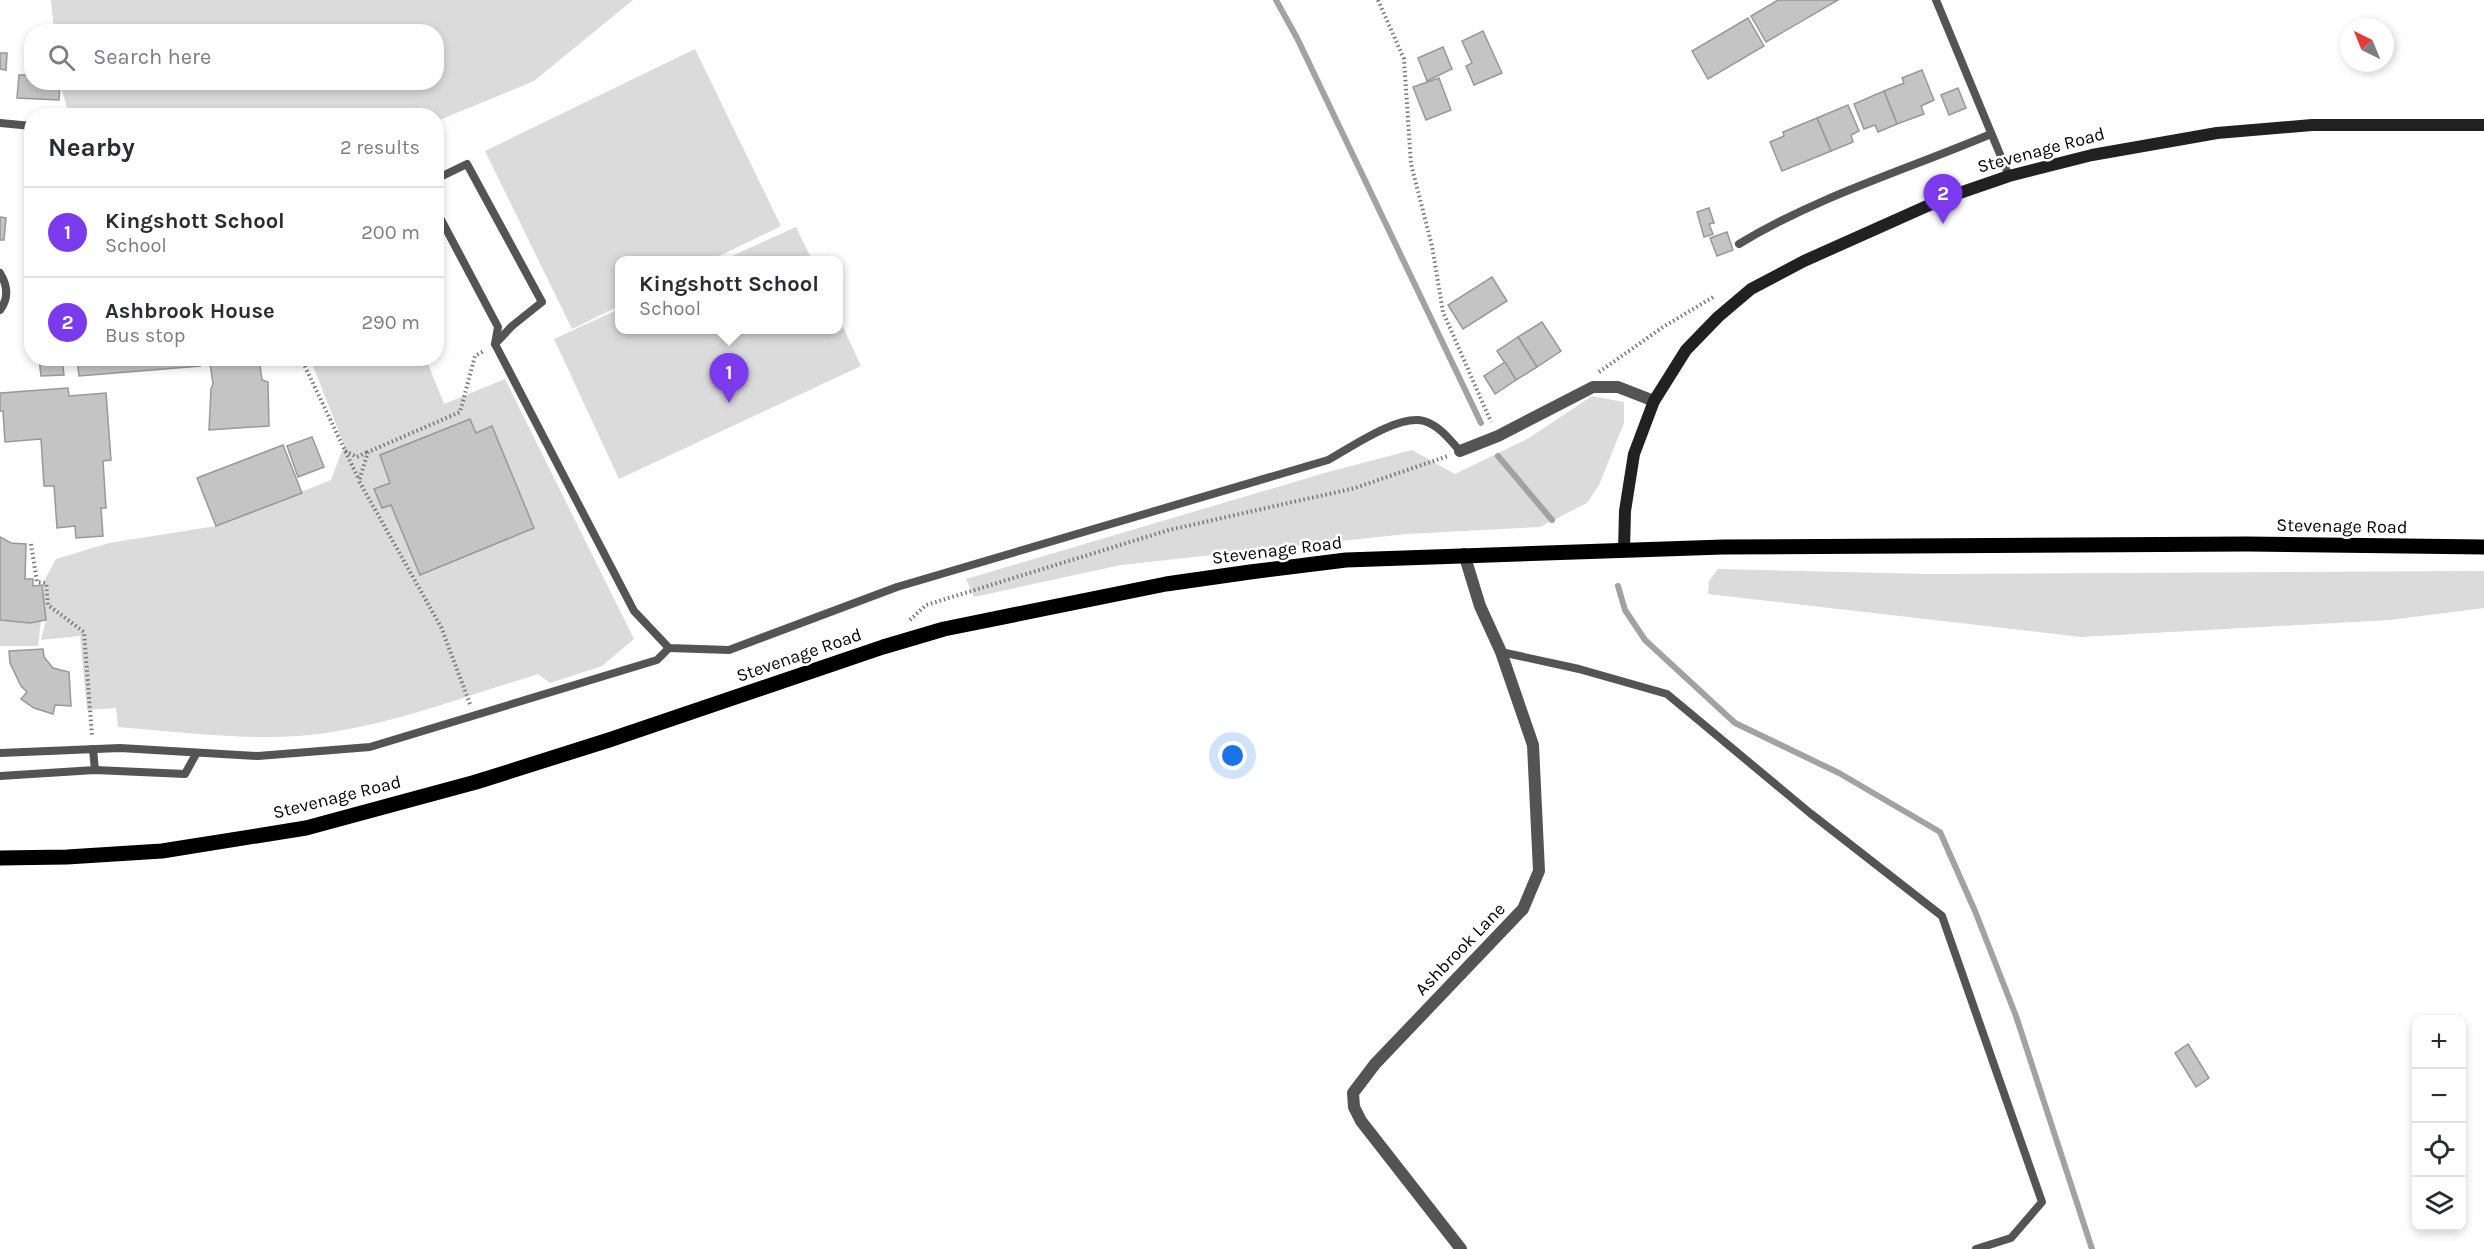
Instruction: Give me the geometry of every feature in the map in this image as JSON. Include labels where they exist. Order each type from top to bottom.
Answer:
[{"type":"main road","name":"Stevenage Road","points":[[0,858],[67,857],[162,851],[306,828],[476,782],[609,740],[883,647],[944,629],[1187,581],[1346,560],[1464,554],[1820,545],[2247,544],[2484,547]]},
{"type":"street","name":"Stevenage Road","points":[[1624,550],[1625,511],[1634,454],[1654,401],[1686,350],[1718,316],[1750,289],[1804,261],[1945,198],[2009,176],[2091,155],[2217,134],[2313,125],[2484,125]]},
{"type":"street","points":[[1460,451],[1498,436],[1593,387],[1618,387],[1654,401]]},
{"type":"street","name":"Ashbrook Lane","points":[[1461,1249],[1361,1121],[1354,1107],[1353,1093],[1376,1064],[1523,909],[1539,871],[1533,745],[1501,652],[1480,606],[1464,554]]},
{"type":"lane","points":[[1936,0],[2009,176]]},
{"type":"lane","points":[[0,123],[24,125]]},
{"type":"lane","points":[[1739,244],[1773,224],[1835,194],[1991,134]]},
{"type":"lane","points":[[444,175],[468,164],[542,302],[512,326],[495,344]]},
{"type":"lane","points":[[444,225],[498,327],[495,344],[634,611],[669,648],[729,650],[897,587],[1328,460],[1389,426],[1422,421],[1442,431],[1460,451]]},
{"type":"lane","points":[[0,273],[6,283],[6,302],[0,310]]},
{"type":"lane","points":[[0,753],[93,749],[258,756],[370,747],[657,660],[669,648]]},
{"type":"lane","points":[[1501,652],[1579,669],[1667,694],[1810,813],[1942,916],[2042,1202],[2011,1238],[1976,1249]]},
{"type":"lane","points":[[93,749],[94,770]]},
{"type":"lane","points":[[0,776],[94,770],[185,774],[196,754]]},
{"type":"path","points":[[1378,0],[1404,59],[1411,164],[1432,246],[1443,312],[1498,436]]},
{"type":"path","points":[[1593,387],[1600,370],[1663,327],[1718,294]]},
{"type":"path","points":[[345,451],[357,457],[460,412],[475,356],[495,344]]},
{"type":"path","points":[[306,366],[359,481],[441,627],[474,716]]},
{"type":"path","points":[[904,626],[926,605],[1169,530],[1355,488],[1460,451]]},
{"type":"path","points":[[359,481],[368,452]]},
{"type":"path","points":[[30,544],[37,582],[46,583],[48,604],[84,632],[93,749]]},
{"type":"shaded area","points":[[51,0],[633,0],[534,81],[444,118],[444,108],[67,108],[62,90],[444,90],[444,24],[53,24]]},
{"type":"shaded area","points":[[695,49],[781,226],[719,256],[615,256],[615,308],[572,329],[485,151]]},
{"type":"shaded area","points":[[796,227],[810,256],[732,256]]},
{"type":"shaded area","points":[[615,311],[615,334],[843,334],[843,327],[861,366],[619,479],[554,339]]},
{"type":"shaded area","points":[[313,366],[429,366],[444,404],[505,379],[634,639],[602,666],[550,683],[538,674],[396,718],[309,735],[237,736],[118,727],[116,708],[87,710],[80,636],[41,640],[46,620],[42,585],[56,559],[109,543],[216,526],[331,480],[344,445]]},
{"type":"shaded area","points":[[1592,396],[1624,402],[1624,423],[1599,485],[1587,503],[1540,527],[1406,534],[1121,565],[974,597],[966,579],[1328,472],[1412,450],[1455,474],[1529,438]]},
{"type":"shaded area","points":[[1718,569],[1927,574],[2484,571],[2484,608],[2390,620],[2081,637],[1708,594],[1709,581]]},
{"type":"shaded area","points":[[0,620],[41,621],[38,646],[0,646]]},
{"type":"building","points":[[1778,0],[1838,0],[1766,42],[1751,16]]},
{"type":"building","points":[[1748,18],[1764,46],[1708,79],[1692,51]]},
{"type":"building","points":[[1483,31],[1502,73],[1474,85],[1466,66],[1472,63],[1462,41]]},
{"type":"building","points":[[1443,47],[1452,69],[1427,81],[1418,58]]},
{"type":"building","points":[[0,53],[7,53],[6,70],[0,69]]},
{"type":"building","points":[[1922,70],[1934,100],[1921,106],[1924,114],[1897,124],[1884,91],[1904,83],[1902,78]]},
{"type":"building","points":[[19,75],[24,75],[24,90],[60,90],[59,100],[17,98]]},
{"type":"building","points":[[1439,78],[1451,110],[1426,120],[1413,87]]},
{"type":"building","points":[[1958,88],[1966,108],[1949,115],[1941,95]]},
{"type":"building","points":[[1884,91],[1897,124],[1878,132],[1875,125],[1864,129],[1854,104]]},
{"type":"building","points":[[1848,105],[1859,131],[1851,135],[1853,142],[1831,151],[1817,118]]},
{"type":"building","points":[[1817,118],[1831,151],[1782,171],[1770,142],[1784,136],[1783,132]]},
{"type":"building","points":[[1709,208],[1714,223],[1709,224],[1713,234],[1704,237],[1697,212]]},
{"type":"building","points":[[0,217],[6,218],[4,240],[0,240]]},
{"type":"building","points":[[1727,232],[1733,250],[1717,256],[1710,238]]},
{"type":"building","points":[[1492,277],[1507,301],[1463,329],[1448,305]]},
{"type":"building","points":[[1542,322],[1561,351],[1537,367],[1518,337]]},
{"type":"building","points":[[1518,337],[1537,367],[1516,380],[1497,351]]},
{"type":"building","points":[[1505,362],[1516,380],[1495,394],[1484,376]]},
{"type":"building","points":[[40,366],[63,366],[64,375],[41,376]]},
{"type":"building","points":[[78,366],[200,366],[79,376]]},
{"type":"building","points":[[210,366],[260,366],[262,380],[268,382],[269,426],[209,430],[213,384]]},
{"type":"building","points":[[68,388],[69,396],[106,393],[111,460],[103,461],[106,508],[101,508],[103,536],[76,538],[75,526],[57,528],[54,486],[44,486],[41,439],[5,442],[3,411],[0,411],[0,393]]},
{"type":"building","points":[[470,419],[476,433],[492,426],[534,528],[420,575],[391,505],[382,508],[374,489],[390,483],[380,455]]},
{"type":"building","points":[[312,437],[324,467],[298,477],[287,446]]},
{"type":"building","points":[[283,445],[302,493],[216,526],[197,478]]},
{"type":"building","points":[[0,537],[11,543],[26,544],[25,579],[33,579],[33,586],[42,585],[46,620],[30,623],[0,620]]},
{"type":"building","points":[[43,649],[44,657],[53,668],[69,672],[71,706],[55,705],[53,714],[34,708],[21,699],[27,692],[21,686],[10,663],[9,651]]},
{"type":"building","points":[[2188,1044],[2209,1078],[2196,1087],[2175,1053]]},
{"type":"waterway","points":[[1276,0],[1297,38],[1481,423]]},
{"type":"waterway","points":[[1498,456],[1552,520]]},
{"type":"waterway","points":[[1618,586],[1625,610],[1645,640],[1735,723],[1839,773],[1940,832],[1975,911],[2016,1016],[2092,1249]]},
{"type":"place","name":"Ashbrook House","points":[[1943,224]]},
{"type":"place","name":"Kingshott School","points":[[729,403]]}]
